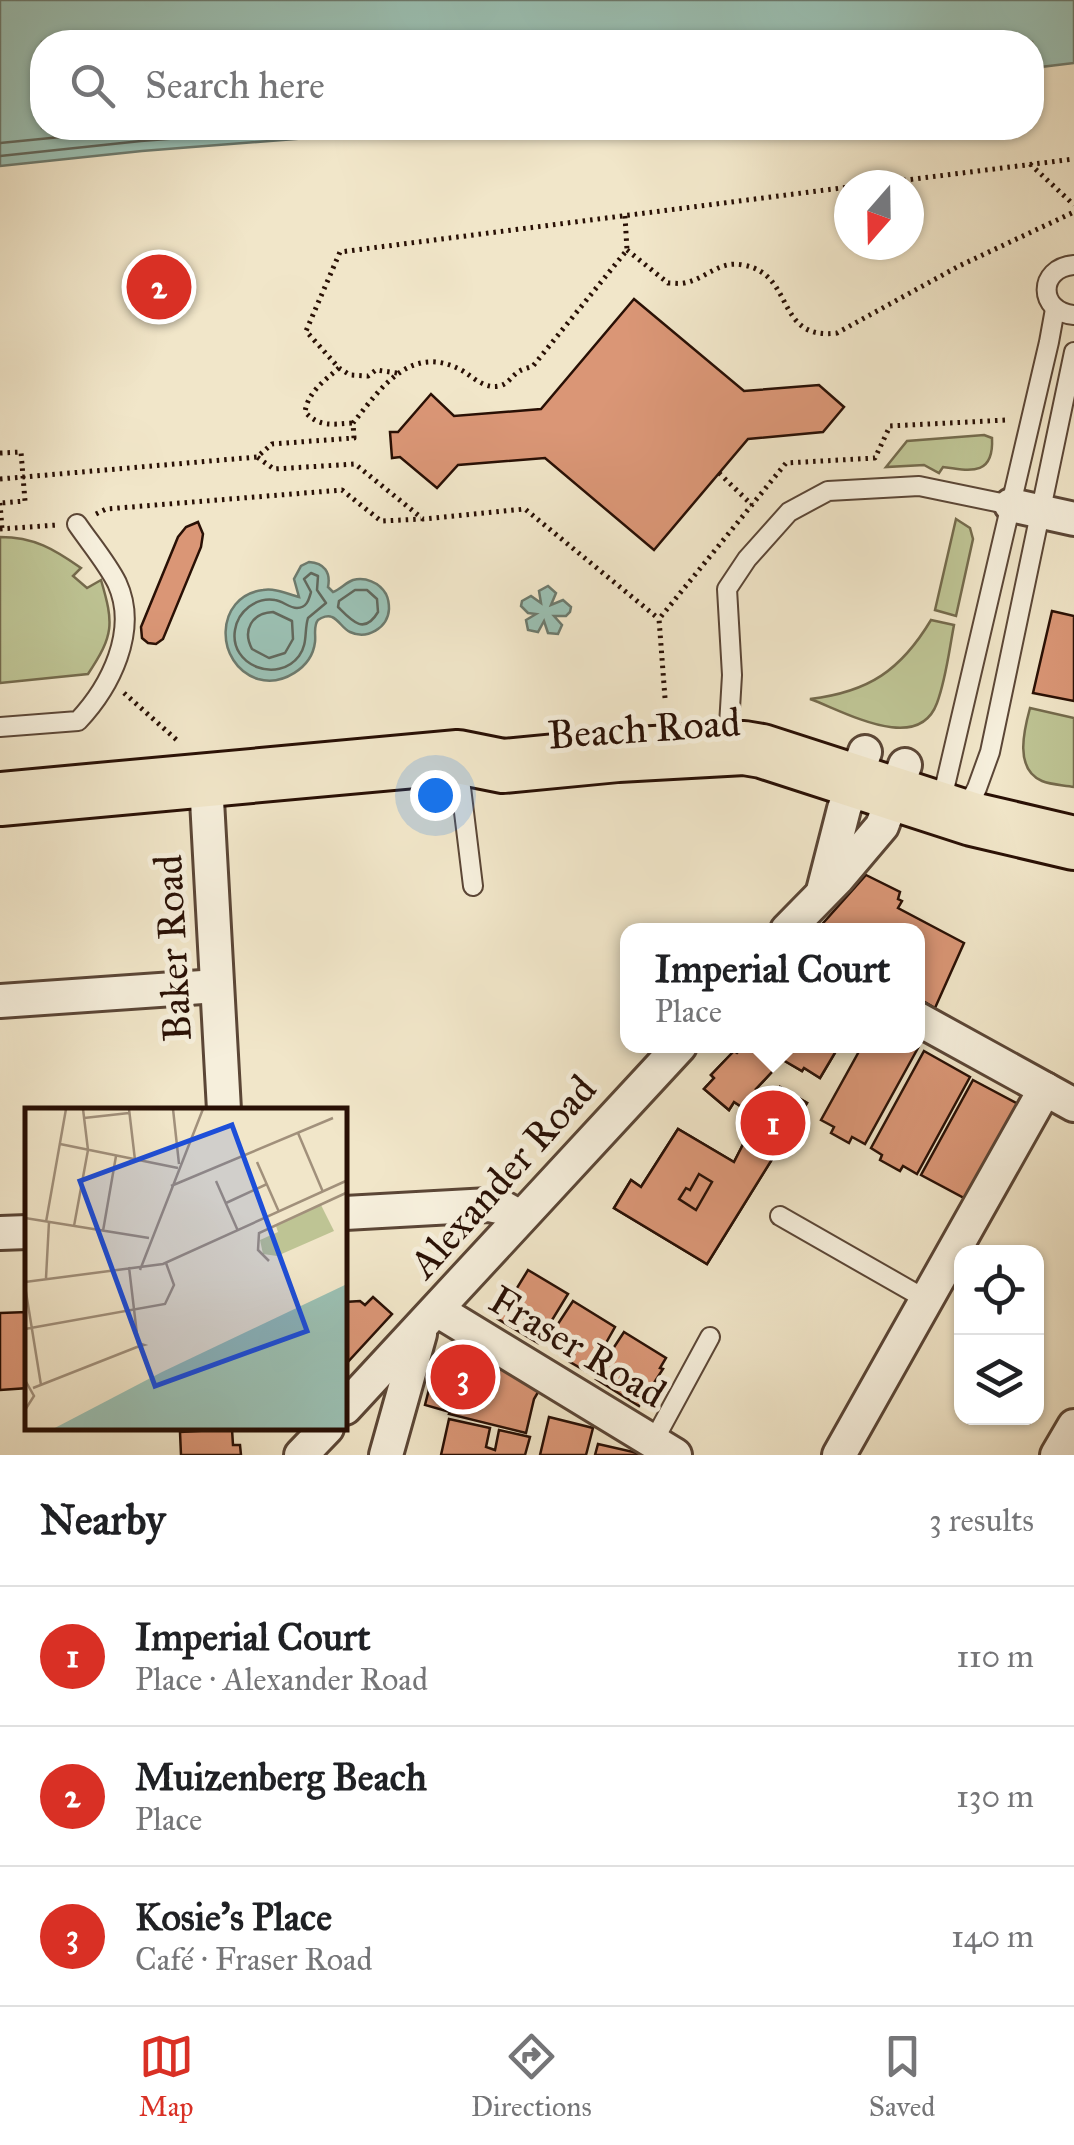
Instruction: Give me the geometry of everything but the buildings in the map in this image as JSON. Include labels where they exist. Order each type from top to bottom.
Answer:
[{"type":"main road","name":"Beach Road","points":[[0,799],[197,766],[458,757],[500,739],[728,732],[762,751],[1074,824]]},
{"type":"main road","name":"Beach Road","points":[[918,785],[1074,844]]},
{"type":"street","points":[[1025,508],[1074,519]]},
{"type":"street","name":"Baker Road","points":[[197,766],[224,1108]]},
{"type":"street","points":[[793,923],[867,847],[918,785]]},
{"type":"street","points":[[0,1001],[217,986]]},
{"type":"street","points":[[839,1455],[927,1300],[1060,1097],[925,1023]]},
{"type":"street","name":"Alexander Road","points":[[348,1405],[673,1053]]},
{"type":"street","points":[[348,1213],[489,1205],[504,1208],[520,1218]]},
{"type":"street","points":[[0,1233],[25,1232]]},
{"type":"street","points":[[386,1443],[429,1319]]},
{"type":"street","name":"Fraser Road","points":[[429,1319],[664,1448]]},
{"type":"street","points":[[386,1443],[387,1365]]},
{"type":"street","points":[[348,1405],[366,1407],[386,1443]]},
{"type":"street","points":[[1057,1455],[1074,1426]]},
{"type":"street","points":[[301,1455],[325,1430]]},
{"type":"lane","points":[[1074,265],[1059,268],[1048,282],[1048,297],[1055,309],[1074,316]]},
{"type":"lane","points":[[918,785],[987,763],[1011,650],[1025,508],[1055,309]]},
{"type":"lane","points":[[918,785],[977,643],[1074,352]]},
{"type":"lane","points":[[728,732],[732,674],[727,589],[746,559],[789,512],[828,491],[918,486],[1025,508]]},
{"type":"lane","points":[[0,727],[78,720],[96,702],[109,680],[120,649],[124,616],[118,584],[77,524]]},
{"type":"lane","points":[[977,643],[1011,650]]},
{"type":"lane","points":[[458,757],[473,886]]},
{"type":"lane","points":[[780,1216],[927,1300]]},
{"type":"lane","points":[[664,1448],[710,1337]]},
{"type":"path","points":[[924,178],[1074,159]]},
{"type":"path","points":[[627,250],[668,283],[685,282],[721,265],[744,264],[764,274],[780,290],[795,322],[821,335],[837,333],[1074,208],[1030,164]]},
{"type":"path","points":[[397,372],[376,370],[368,376],[350,375],[306,331],[340,252],[834,189]]},
{"type":"path","points":[[257,458],[272,444],[354,438],[353,423],[386,381],[397,372],[422,363],[453,366],[489,386],[512,380],[518,372],[533,366],[627,250],[624,216]]},
{"type":"path","points":[[339,368],[312,392],[305,412],[314,422],[353,423]]},
{"type":"path","points":[[0,453],[21,452],[25,501],[0,503],[1,529],[77,524],[106,509],[342,490],[381,521],[525,509],[659,619],[665,698]]},
{"type":"path","points":[[0,479],[257,458],[274,469],[355,464],[423,520]]},
{"type":"path","points":[[719,474],[752,505]]},
{"type":"path","points":[[109,680],[197,766]]},
{"type":"green space","points":[[984,435],[992,438],[992,450],[985,465],[979,468],[943,467],[939,473],[924,465],[886,467],[907,441]]},
{"type":"green space","points":[[956,519],[970,528],[973,539],[956,616],[935,610]]},
{"type":"green space","points":[[0,537],[33,542],[62,555],[81,568],[73,576],[87,588],[101,580],[109,629],[103,649],[88,674],[0,683]]},
{"type":"green space","points":[[931,620],[954,625],[940,694],[927,718],[914,726],[897,728],[860,719],[810,699],[850,691],[881,676],[908,652]]},
{"type":"green space","points":[[1030,708],[1074,718],[1074,787],[1042,781],[1027,768],[1023,748]]},
{"type":"water","points":[[0,0],[1074,0],[1074,63],[1044,67],[1044,30],[30,30],[30,140],[283,140],[0,166]]},
{"type":"water","points":[[309,562],[325,569],[328,587],[333,592],[353,580],[376,584],[387,596],[388,616],[381,627],[363,634],[348,631],[332,617],[321,618],[316,625],[313,651],[302,667],[277,680],[258,679],[233,660],[227,646],[228,617],[235,604],[263,590],[299,597],[294,579],[301,566]]},
{"type":"water","points":[[548,586],[556,593],[551,605],[563,600],[571,607],[566,616],[554,616],[562,625],[558,634],[548,633],[544,621],[538,632],[528,630],[526,620],[536,614],[521,606],[531,596],[541,603],[539,591]]},
{"type":"place","name":"Muizenberg Beach","points":[[159,287]]},
{"type":"place","name":"Imperial Court","points":[[773,1123]]},
{"type":"place","name":"Kosie's Place","points":[[463,1377]]}]
